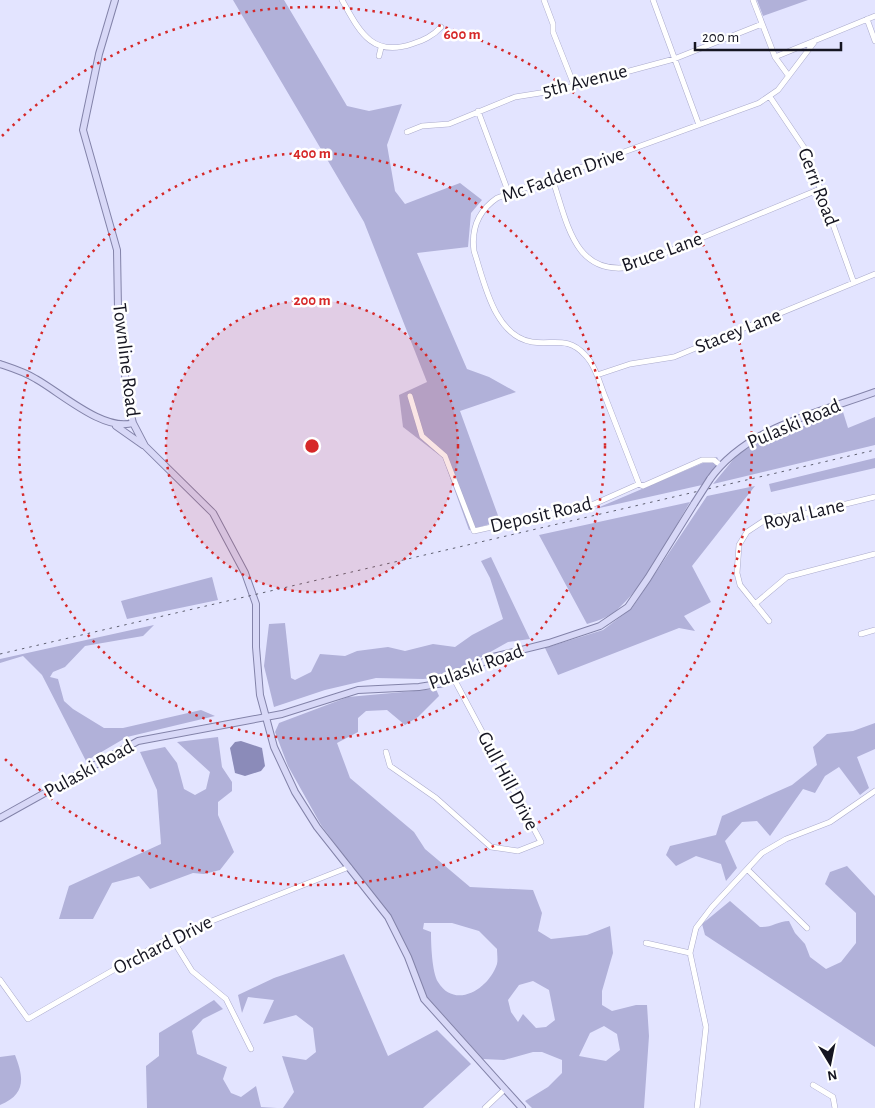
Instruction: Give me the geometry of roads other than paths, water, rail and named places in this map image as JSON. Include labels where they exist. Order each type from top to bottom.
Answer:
[{"type":"main road","name":"Townline Road","points":[[115,0],[99,54],[83,130],[117,250],[118,308],[126,388],[133,424],[145,446],[213,513],[245,573],[256,604],[256,647],[260,695],[274,747],[295,792],[317,827],[388,917],[408,957],[424,999],[522,1108]]},
{"type":"main road","points":[[0,364],[38,380],[113,424],[145,446]]},
{"type":"main road","name":"Pulaski Road","points":[[0,818],[138,741],[301,708],[358,690],[419,687],[454,679],[493,657],[549,643],[600,626],[628,607],[710,479],[720,466],[740,448],[759,436],[796,420],[875,392]]},
{"type":"main road","points":[[113,424],[122,426],[133,424]]},
{"type":"street","points":[[342,0],[365,36],[381,48],[404,47],[417,43],[433,36],[441,27]]},
{"type":"street","points":[[544,0],[553,24],[553,32],[574,85]]},
{"type":"street","points":[[653,0],[699,125]]},
{"type":"street","points":[[753,0],[775,56],[788,75]]},
{"type":"street","points":[[775,56],[875,16]]},
{"type":"street","points":[[867,19],[875,41]]},
{"type":"street","name":"5th Avenue","points":[[407,132],[422,126],[449,124],[515,97],[574,85],[674,59],[762,24]]},
{"type":"street","name":"Mc Fadden Drive","points":[[639,484],[597,375],[586,356],[574,346],[563,342],[533,342],[523,339],[512,334],[500,318],[478,264],[472,239],[479,214],[488,204],[509,194],[759,104],[778,90],[816,40]]},
{"type":"street","points":[[379,56],[381,48]]},
{"type":"street","name":"Gerri Road","points":[[770,97],[807,152],[854,283]]},
{"type":"street","points":[[478,111],[509,194]]},
{"type":"street","name":"Bruce Lane","points":[[552,178],[580,252],[593,263],[611,269],[630,267],[820,189]]},
{"type":"street","name":"Stacey Lane","points":[[597,375],[630,364],[674,357],[875,274]]},
{"type":"street","name":"Deposit Road","points":[[410,396],[422,436],[445,456],[474,531],[594,504],[639,484],[644,486],[702,460],[714,460],[720,466]]},
{"type":"street","name":"Royal Lane","points":[[769,621],[740,586],[736,560],[739,545],[746,532],[768,518],[808,513],[875,497]]},
{"type":"street","points":[[755,604],[787,577],[875,554]]},
{"type":"street","points":[[861,634],[875,630]]},
{"type":"street","name":"Gull Hill Drive","points":[[386,752],[390,766],[436,798],[491,848],[518,852],[540,842],[454,679]]},
{"type":"street","points":[[697,1108],[706,1027],[690,953],[696,928],[712,906],[762,853],[771,846],[830,822],[875,791]]},
{"type":"street","name":"Orchard Drive","points":[[0,980],[28,1019],[172,936],[213,918],[349,867]]},
{"type":"street","points":[[748,870],[807,928]]},
{"type":"street","points":[[172,936],[192,971],[226,1000],[252,1049]]},
{"type":"street","points":[[646,944],[690,953]]},
{"type":"street","points":[[813,1085],[833,1097],[835,1108]]},
{"type":"street","points":[[485,1108],[504,1089]]},
{"type":"railway","points":[[0,654],[875,450]]}]
